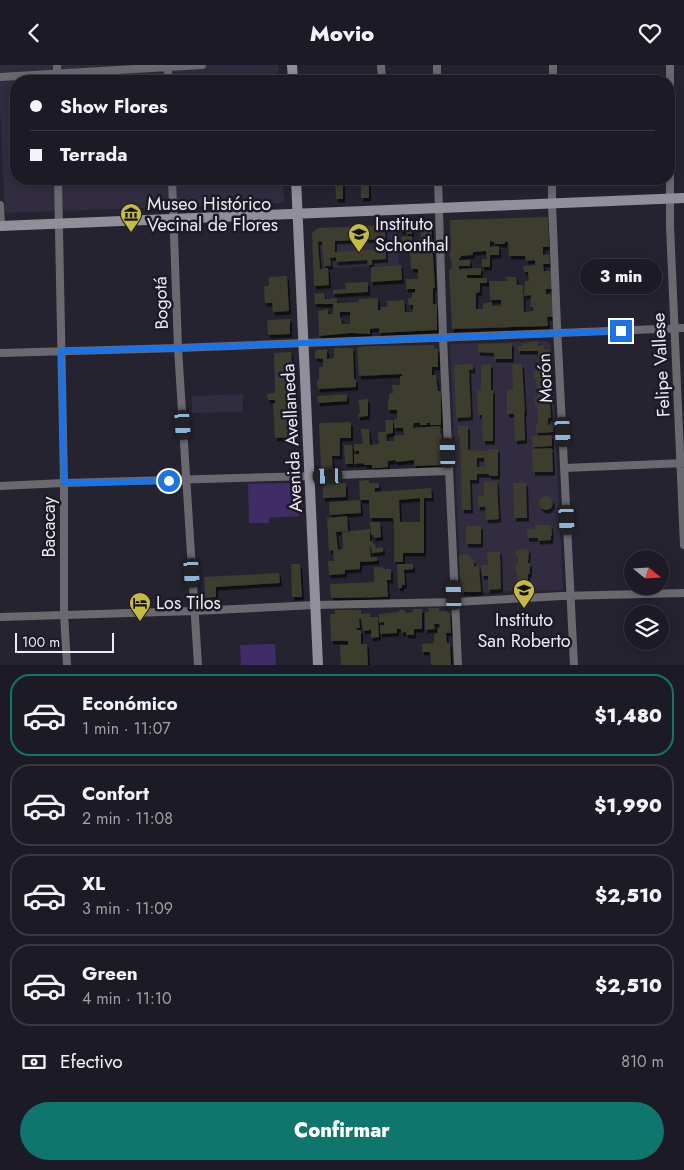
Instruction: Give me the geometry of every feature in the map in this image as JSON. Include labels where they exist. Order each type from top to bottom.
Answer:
[{"type":"main road","name":"Avenida Avellaneda","points":[[296,185],[318,665]]},
{"type":"main road","points":[[0,226],[684,198]]},
{"type":"street","points":[[85,75],[168,66],[202,65]]},
{"type":"street","name":"Bacacay","points":[[58,185],[64,483],[64,614],[67,665]]},
{"type":"street","name":"Bogotá","points":[[172,185],[178,348],[198,665]]},
{"type":"street","points":[[438,185],[448,471],[458,665]]},
{"type":"street","name":"Morón","points":[[552,185],[574,665]]},
{"type":"street","name":"Felipe Vallese","points":[[670,185],[674,329],[682,463],[684,545]]},
{"type":"street","points":[[0,205],[0,226]]},
{"type":"street","points":[[0,353],[178,348],[684,328]]},
{"type":"street","points":[[564,468],[682,463]]},
{"type":"street","points":[[0,486],[448,471]]},
{"type":"street","points":[[0,617],[684,593]]},
{"type":"shaded area","points":[[0,65],[278,65],[279,75],[10,75],[10,185],[283,185],[283,203],[5,213]]},
{"type":"shaded area","name":"Instituto Schonthal","points":[[397,224],[399,265],[320,269],[318,228]]},
{"type":"shaded area","points":[[546,341],[551,345],[563,588],[561,590],[461,593],[450,346],[452,344]]},
{"type":"shaded area","points":[[243,394],[243,412],[192,413],[192,396]]},
{"type":"shaded area","points":[[294,483],[298,487],[299,516],[269,518],[269,523],[249,523],[248,484]]},
{"type":"shaded area","points":[[275,644],[276,665],[241,665],[240,645]]},
{"type":"building","points":[[335,185],[343,185],[343,199],[336,199]]},
{"type":"building","points":[[361,185],[369,185],[369,198],[361,198]]},
{"type":"building","points":[[548,217],[549,247],[543,247],[543,255],[549,254],[550,264],[543,264],[544,271],[551,271],[552,289],[546,289],[546,294],[550,294],[552,297],[553,317],[547,317],[548,326],[452,329],[449,269],[452,269],[449,250],[451,250],[450,220]],"holes":[[[490,241],[494,242],[494,244],[505,244],[505,242],[508,242],[509,256],[525,256],[526,261],[535,260],[535,265],[523,266],[524,272],[528,272],[529,281],[525,281],[524,296],[531,295],[530,307],[533,307],[533,311],[524,312],[523,285],[517,285],[516,277],[506,277],[507,281],[489,281],[490,300],[501,300],[501,306],[492,306],[492,302],[483,303],[483,309],[476,309],[476,293],[480,292],[480,283],[487,283],[487,278],[467,278],[467,275],[481,275],[481,268],[459,269],[459,266],[470,266],[470,260],[459,260],[459,258],[461,256],[473,255],[473,252],[486,251],[487,259],[482,259],[482,267],[490,267],[490,255],[499,255],[499,246],[490,247]]]},
{"type":"building","points":[[431,220],[435,288],[433,288],[433,304],[437,304],[437,330],[379,333],[379,328],[370,329],[370,334],[351,333],[319,336],[318,311],[328,309],[328,314],[333,314],[333,304],[315,304],[314,294],[324,293],[325,299],[337,298],[337,303],[359,302],[359,299],[378,298],[378,310],[381,310],[381,307],[387,307],[387,301],[404,300],[405,312],[413,312],[413,305],[409,305],[408,299],[412,297],[415,289],[406,289],[406,279],[418,279],[418,269],[411,269],[410,252],[413,252],[413,244],[402,242],[401,237],[412,236],[412,240],[421,239],[420,222]],"holes":[[[340,312],[350,312],[350,324],[342,324]]]},
{"type":"building","points":[[400,223],[412,223],[412,234],[400,231]]},
{"type":"building","points":[[385,226],[386,259],[372,260],[372,265],[368,265],[367,260],[336,262],[336,257],[330,258],[331,266],[324,266],[322,241],[318,242],[320,269],[328,268],[329,285],[314,286],[312,233],[318,228]],"holes":[[[381,239],[382,249],[335,252],[335,241]]]},
{"type":"building","points":[[401,265],[402,280],[371,282],[371,267]]},
{"type":"building","points":[[287,276],[289,311],[273,312],[272,303],[265,303],[264,286],[269,286],[269,277]]},
{"type":"building","points":[[368,282],[368,292],[333,294],[333,290],[346,289],[345,283]]},
{"type":"building","points":[[290,319],[290,334],[268,335],[267,320]]},
{"type":"building","points":[[538,341],[538,346],[544,345],[544,349],[549,349],[550,364],[539,365],[538,351],[518,351],[518,346],[522,346],[522,343],[529,344],[529,342]]},
{"type":"building","points":[[512,343],[512,359],[494,359],[494,353],[478,352],[477,348],[478,344]]},
{"type":"building","points":[[434,345],[434,348],[438,349],[438,367],[432,367],[432,375],[436,375],[438,391],[441,391],[441,425],[430,425],[430,423],[427,423],[427,425],[420,425],[420,423],[414,423],[413,428],[440,426],[442,434],[442,465],[414,466],[414,460],[388,461],[388,467],[381,468],[372,468],[372,465],[364,465],[364,463],[354,464],[354,454],[359,454],[359,451],[354,451],[354,444],[363,444],[361,429],[369,429],[370,445],[379,444],[378,432],[386,432],[385,420],[393,420],[393,433],[386,434],[387,441],[394,441],[394,436],[404,435],[403,428],[394,428],[397,410],[388,410],[389,394],[393,393],[392,385],[400,385],[400,376],[402,374],[359,376],[357,347]]},
{"type":"building","points":[[334,348],[353,348],[356,387],[318,389],[319,367],[323,367],[323,359],[315,358],[315,352],[327,349],[327,359],[334,358]]},
{"type":"building","points":[[291,352],[295,437],[275,438],[273,403],[275,403],[275,400],[268,400],[267,394],[275,393],[274,353]]},
{"type":"building","points":[[473,364],[473,370],[469,370],[471,417],[456,418],[454,365]]},
{"type":"building","points":[[491,364],[493,441],[483,441],[482,415],[478,415],[477,391],[481,390],[481,365]]},
{"type":"building","points":[[512,364],[522,364],[525,440],[515,441],[514,414],[507,414],[507,390],[513,389]]},
{"type":"building","points":[[551,370],[552,377],[546,377],[546,384],[549,384],[551,418],[548,418],[548,425],[553,424],[554,432],[536,433],[536,425],[538,425],[537,405],[535,405],[535,397],[537,397],[534,371]]},
{"type":"building","points":[[347,394],[347,401],[318,403],[317,396]]},
{"type":"building","points":[[368,399],[368,416],[358,417],[358,414],[360,414],[358,400]]},
{"type":"building","points":[[351,422],[351,438],[340,438],[340,456],[332,456],[333,469],[324,470],[321,468],[319,423]]},
{"type":"building","points":[[458,426],[468,426],[468,450],[489,451],[488,449],[498,449],[498,476],[477,474],[477,480],[470,480],[471,510],[462,510],[460,436],[458,436]],"holes":[[[477,458],[484,458],[485,467],[477,467]]]},
{"type":"building","points":[[552,435],[552,446],[533,447],[532,436]]},
{"type":"building","points":[[344,445],[352,445],[353,464],[345,464]]},
{"type":"building","points":[[552,448],[553,472],[533,472],[532,449]]},
{"type":"building","points":[[369,480],[369,483],[379,483],[379,488],[375,488],[375,492],[431,488],[432,498],[424,498],[424,553],[403,553],[403,562],[394,562],[393,518],[370,518],[369,500],[360,500],[359,481]],"holes":[[[420,498],[420,522],[400,522],[399,500]]]},
{"type":"building","points":[[497,481],[499,519],[486,520],[485,507],[478,507],[478,496],[484,495],[484,482]]},
{"type":"building","points":[[327,483],[346,483],[346,497],[323,498],[323,488]]},
{"type":"building","points":[[513,483],[526,483],[527,518],[514,518]]},
{"type":"building","points":[[546,496],[551,498],[553,503],[551,508],[546,510],[541,508],[539,503],[541,498]]},
{"type":"building","points":[[360,500],[361,513],[330,515],[329,502]]},
{"type":"building","points":[[347,516],[348,531],[336,532],[338,550],[343,549],[342,532],[370,529],[370,541],[375,544],[376,548],[383,547],[383,552],[372,553],[370,547],[371,557],[377,557],[377,561],[360,562],[360,569],[345,570],[345,574],[329,575],[328,561],[334,561],[333,550],[329,551],[327,518]]},
{"type":"building","points":[[370,522],[380,522],[381,537],[374,538],[371,535]]},
{"type":"building","points":[[535,525],[551,525],[551,540],[538,541],[538,538],[527,538],[527,529],[536,528]]},
{"type":"building","points":[[466,526],[481,526],[481,544],[466,544]]},
{"type":"building","points":[[529,549],[528,563],[530,563],[530,574],[528,574],[528,581],[530,581],[530,587],[517,588],[518,574],[516,574],[516,564],[518,563],[518,556],[516,556],[516,550]]},
{"type":"building","points":[[500,551],[501,589],[488,590],[488,576],[482,576],[481,565],[488,565],[487,552]]},
{"type":"building","points":[[469,554],[471,560],[474,560],[474,566],[479,566],[481,592],[462,592],[459,555]]},
{"type":"building","points":[[291,564],[300,564],[302,597],[292,597]]},
{"type":"building","points":[[397,564],[413,564],[413,569],[404,570],[405,585],[402,585],[402,588],[398,588]]},
{"type":"building","points":[[374,567],[391,569],[391,580],[387,580],[388,597],[331,598],[330,584],[374,582]]},
{"type":"building","points":[[279,573],[280,583],[216,587],[216,597],[205,598],[204,577]]},
{"type":"building","points":[[428,608],[439,608],[439,611],[450,613],[451,633],[446,633],[447,643],[450,643],[451,665],[431,665],[430,652],[422,652],[422,644],[434,643],[434,635],[438,633],[438,627],[440,627],[439,624],[434,624],[435,629],[425,630],[425,612],[429,612]]},
{"type":"building","points":[[413,609],[422,609],[422,629],[414,629],[414,635],[406,635],[406,632],[401,633],[401,629],[397,629],[397,633],[380,634],[380,625],[384,625],[384,622],[379,623],[379,614],[399,612],[399,610],[405,610],[405,613],[413,612]]},
{"type":"building","points":[[335,610],[361,610],[361,614],[370,613],[370,617],[378,617],[379,637],[371,638],[371,630],[363,631],[361,619],[359,619],[360,628],[356,628],[361,630],[361,644],[367,644],[368,665],[341,665],[340,645],[348,645],[348,641],[331,641],[330,614],[335,614]]},
{"type":"place","name":"Museo Histórico Vecinal de Flores","points":[[131,233]]},
{"type":"place","name":"Instituto Schonthal","points":[[359,253]]},
{"type":"place","name":"Instituto San Roberto","points":[[524,609]]},
{"type":"place","name":"Los Tilos","points":[[140,622]]},
{"type":"route","points":[[169,481],[64,483],[61,351],[621,331]]}]
